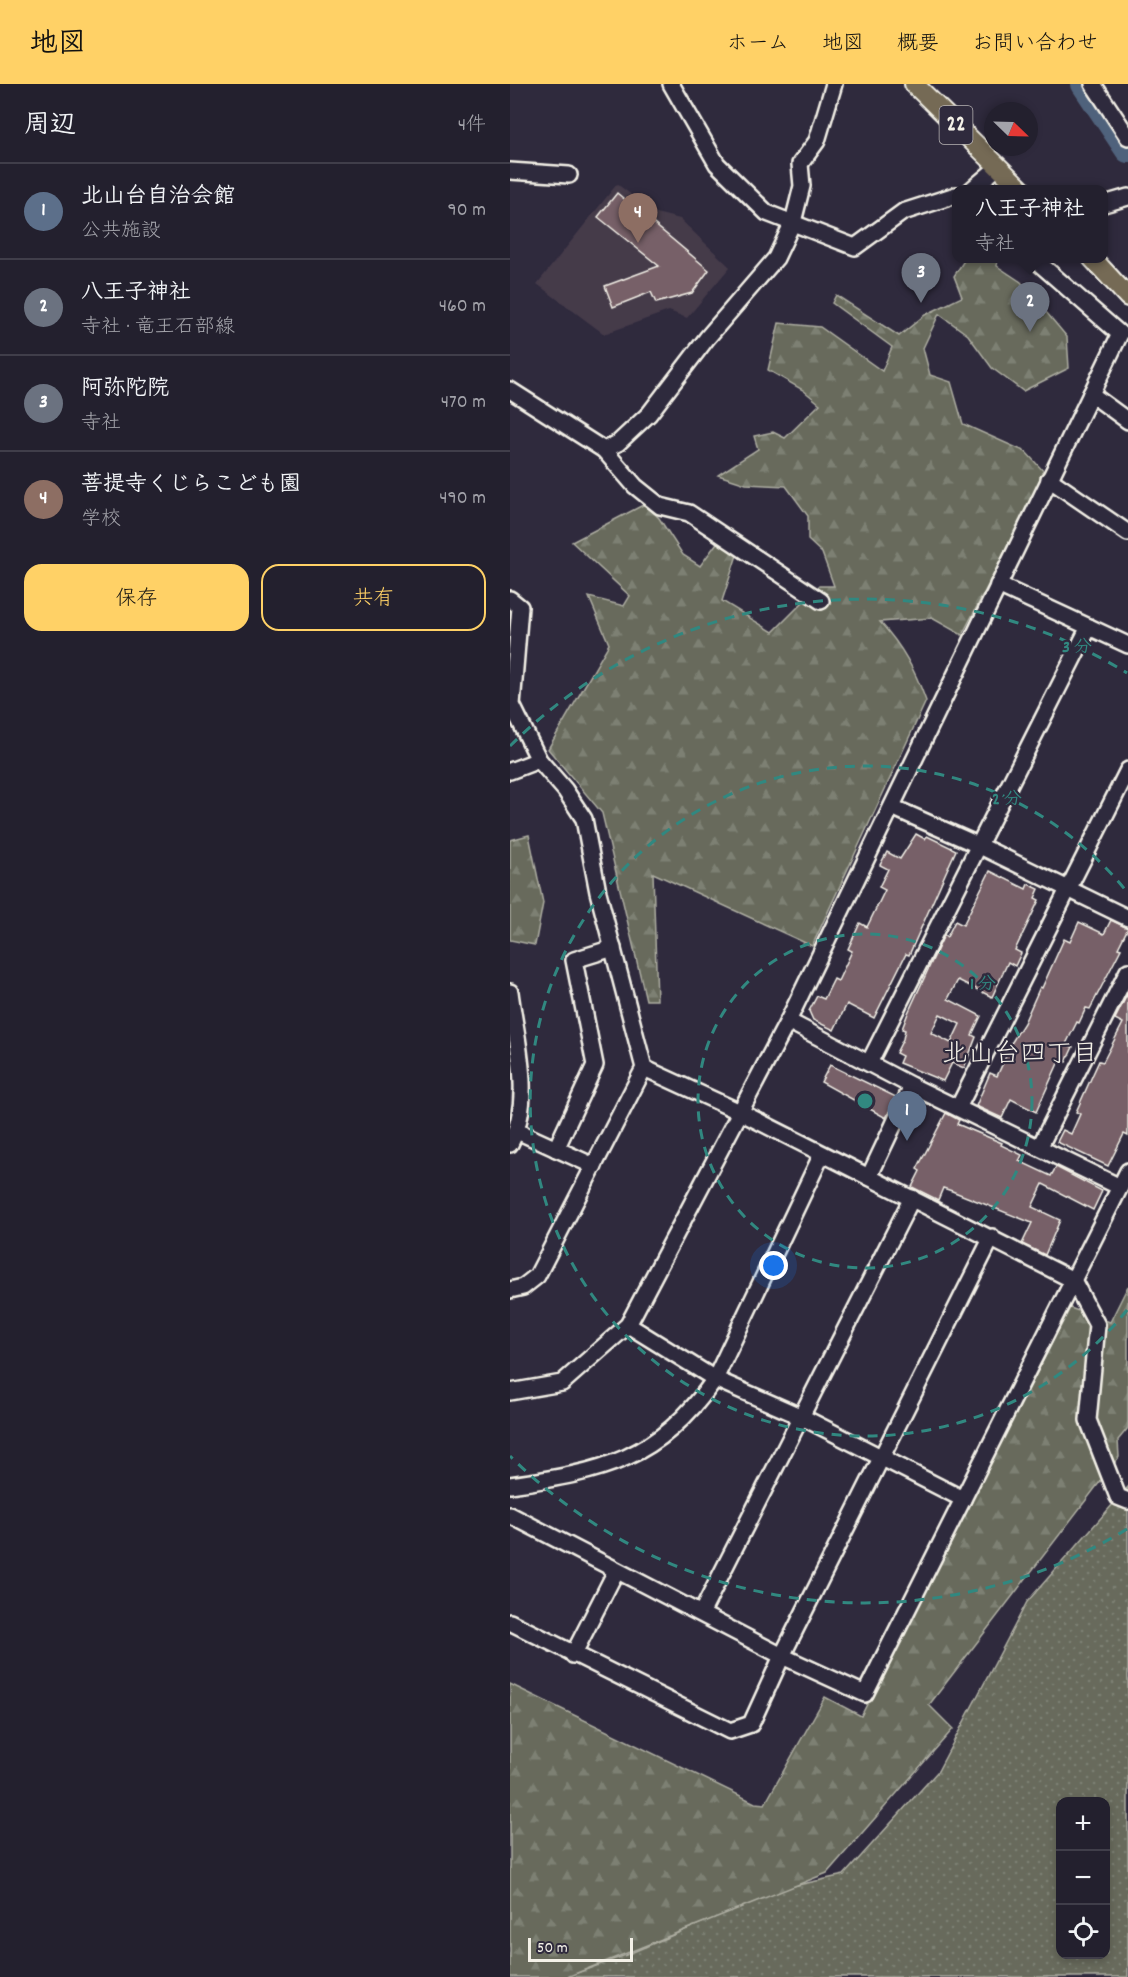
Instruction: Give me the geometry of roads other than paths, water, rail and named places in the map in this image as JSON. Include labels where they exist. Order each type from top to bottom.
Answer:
[{"type":"main road","name":"22","points":[[914,84],[1018,185]]},
{"type":"main road","points":[[1097,263],[1128,297]]},
{"type":"street","points":[[604,450],[618,443],[649,414],[707,338],[776,258],[793,222],[802,186],[800,164],[817,141],[834,84]]},
{"type":"street","points":[[1093,84],[1128,137]]},
{"type":"street","points":[[677,86],[717,164],[767,213],[855,247],[903,212],[952,197]]},
{"type":"street","points":[[976,185],[998,167]]},
{"type":"street","points":[[510,171],[569,175]]},
{"type":"street","points":[[1108,203],[1128,197]]},
{"type":"street","points":[[510,1392],[562,1383],[628,1325],[788,1021],[1120,334],[1040,263]]},
{"type":"street","points":[[510,390],[604,450],[636,486],[660,506],[689,513],[821,601]]},
{"type":"street","points":[[1090,394],[1128,421]]},
{"type":"street","points":[[1049,479],[1128,533]]},
{"type":"street","points":[[998,585],[1128,645]]},
{"type":"street","points":[[510,599],[520,607],[513,705],[539,760],[565,790],[584,819],[586,840],[644,1068],[537,1276],[523,1287],[510,1290]]},
{"type":"street","points":[[869,1064],[1089,627]]},
{"type":"street","points":[[510,771],[539,760]]},
{"type":"street","points":[[958,1108],[1128,770]]},
{"type":"street","points":[[892,807],[980,846],[1128,918]]},
{"type":"street","points":[[556,1149],[595,1065],[574,960],[613,948]]},
{"type":"street","points":[[1040,1146],[1128,970]]},
{"type":"street","points":[[510,992],[523,1094],[514,1138],[556,1149],[594,1166]]},
{"type":"street","points":[[788,1021],[912,1086],[1040,1146],[1120,1188]]},
{"type":"street","points":[[644,1068],[740,1112],[1073,1280],[1097,1325],[1088,1420],[1118,1497],[1128,1501]]},
{"type":"street","points":[[869,1177],[912,1086]]},
{"type":"street","points":[[510,1485],[603,1468],[636,1454],[664,1436],[696,1405],[715,1379],[822,1154]]},
{"type":"street","points":[[510,1515],[616,1571],[702,1612],[782,1656],[865,1694],[1128,1171]]},
{"type":"street","points":[[702,1612],[912,1198]]},
{"type":"street","points":[[510,1622],[730,1731],[751,1724],[782,1656],[992,1238]]},
{"type":"street","points":[[628,1325],[715,1379],[802,1417],[963,1499]]},
{"type":"street","points":[[573,1654],[616,1571]]},
{"type":"waterway","points":[[1084,84],[1128,150]]},
{"type":"place","name":"菩提寺くじらこども園","points":[[638,243]]},
{"type":"place","name":"阿弥陀院","points":[[921,303]]},
{"type":"place","name":"八王子神社","points":[[1030,332]]},
{"type":"place","name":"北山台自治会館","points":[[907,1141]]},
{"type":"district","name":"北山台四丁目","points":[[1020,1055]]}]
